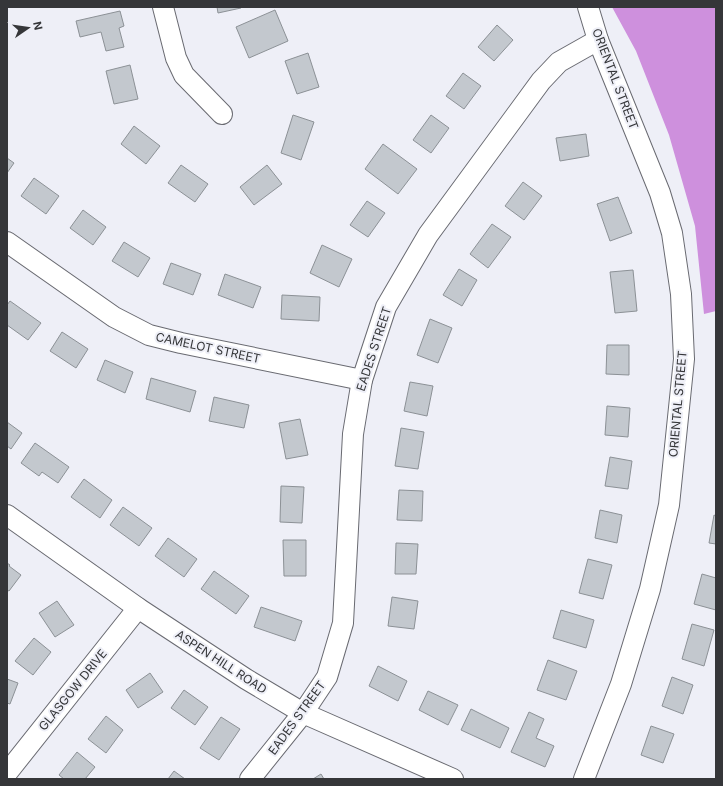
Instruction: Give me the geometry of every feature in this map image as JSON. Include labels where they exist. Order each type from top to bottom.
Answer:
[{"type":"street","points":[[163,7],[176,58],[184,75],[222,114]]},
{"type":"street","name":"ORIENTAL STREET","points":[[584,779],[621,684],[650,589],[669,505],[684,359],[682,294],[672,233],[660,193],[598,40],[588,7]]},
{"type":"street","name":"EADES STREET","points":[[250,779],[303,713],[327,677],[343,623],[353,434],[362,380],[386,307],[428,235],[541,81],[559,62],[598,40]]},
{"type":"street","name":"CAMELOT STREET","points":[[7,242],[114,317],[149,335],[181,343],[362,380]]},
{"type":"street","name":"ASPEN HILL ROAD","points":[[7,515],[138,608],[246,679],[303,713],[453,779]]},
{"type":"street","name":"GLASGOW DRIVE","points":[[9,766],[138,608]]},
{"type":"shaded area","points":[[612,7],[716,7],[716,311],[704,314],[695,226],[669,135],[636,51]]},
{"type":"building","points":[[217,7],[241,7],[241,8],[218,13]]},
{"type":"building","points":[[275,10],[288,41],[249,58],[236,27]]},
{"type":"building","points":[[120,11],[124,26],[119,28],[124,47],[106,51],[101,32],[80,37],[76,21]]},
{"type":"building","points":[[497,25],[513,40],[494,61],[478,47]]},
{"type":"building","points":[[308,53],[319,87],[297,94],[285,61]]},
{"type":"building","points":[[130,65],[138,99],[114,104],[106,71]]},
{"type":"building","points":[[463,73],[481,86],[464,109],[446,96]]},
{"type":"building","points":[[293,115],[314,122],[301,160],[281,153]]},
{"type":"building","points":[[431,115],[449,128],[431,153],[413,140]]},
{"type":"building","points":[[134,126],[160,146],[146,164],[121,144]]},
{"type":"building","points":[[586,134],[589,156],[560,161],[556,138]]},
{"type":"building","points":[[383,144],[417,169],[398,194],[365,169]]},
{"type":"building","points":[[7,158],[14,163],[7,173]]},
{"type":"building","points":[[181,165],[208,184],[195,202],[168,183]]},
{"type":"building","points":[[267,165],[282,184],[254,205],[240,187]]},
{"type":"building","points":[[34,178],[59,196],[46,214],[21,196]]},
{"type":"building","points":[[523,182],[542,196],[524,220],[505,206]]},
{"type":"building","points":[[618,197],[632,233],[610,241],[597,204]]},
{"type":"building","points":[[367,201],[385,213],[368,237],[350,225]]},
{"type":"building","points":[[83,210],[106,227],[93,245],[70,228]]},
{"type":"building","points":[[492,224],[511,237],[488,268],[470,254]]},
{"type":"building","points":[[124,242],[150,258],[138,277],[112,261]]},
{"type":"building","points":[[322,245],[352,259],[339,287],[310,273]]},
{"type":"building","points":[[171,263],[201,274],[193,295],[163,284]]},
{"type":"building","points":[[459,269],[477,280],[462,306],[443,295]]},
{"type":"building","points":[[633,270],[637,311],[615,313],[610,272]]},
{"type":"building","points":[[225,274],[261,287],[253,308],[218,295]]},
{"type":"building","points":[[282,295],[320,297],[319,321],[281,319]]},
{"type":"building","points":[[10,301],[41,323],[28,340],[7,325],[7,305]]},
{"type":"building","points":[[430,319],[452,328],[438,363],[417,355]]},
{"type":"building","points":[[62,332],[88,349],[76,368],[50,351]]},
{"type":"building","points":[[607,345],[629,345],[629,375],[606,374]]},
{"type":"building","points":[[105,360],[133,372],[125,393],[97,380]]},
{"type":"building","points":[[151,378],[196,391],[190,412],[146,399]]},
{"type":"building","points":[[410,382],[433,386],[427,416],[404,411]]},
{"type":"building","points":[[214,397],[249,405],[244,428],[209,421]]},
{"type":"building","points":[[607,406],[630,408],[628,437],[605,435]]},
{"type":"building","points":[[300,419],[308,455],[286,459],[279,423]]},
{"type":"building","points":[[7,422],[22,433],[11,449],[7,446]]},
{"type":"building","points":[[401,428],[424,432],[418,469],[395,466]]},
{"type":"building","points":[[35,443],[69,467],[58,483],[42,472],[39,476],[21,463]]},
{"type":"building","points":[[610,457],[632,461],[628,489],[605,486]]},
{"type":"building","points":[[84,479],[112,500],[100,518],[71,497]]},
{"type":"building","points":[[281,486],[304,487],[302,523],[280,522]]},
{"type":"building","points":[[399,490],[423,491],[422,521],[397,520]]},
{"type":"building","points":[[123,507],[152,528],[139,546],[110,525]]},
{"type":"building","points":[[600,510],[622,515],[617,543],[595,538]]},
{"type":"building","points":[[714,515],[716,516],[716,544],[709,543]]},
{"type":"building","points":[[168,538],[197,559],[184,577],[155,556]]},
{"type":"building","points":[[283,540],[306,540],[306,576],[284,576]]},
{"type":"building","points":[[396,543],[418,544],[416,574],[395,574]]},
{"type":"building","points":[[588,559],[612,565],[603,599],[579,593]]},
{"type":"building","points":[[7,563],[21,575],[9,591],[7,590]]},
{"type":"building","points":[[214,571],[249,596],[236,614],[201,589]]},
{"type":"building","points":[[702,574],[716,578],[716,610],[694,604]]},
{"type":"building","points":[[392,597],[418,601],[414,629],[388,626]]},
{"type":"building","points":[[57,601],[74,625],[55,637],[39,613]]},
{"type":"building","points":[[261,607],[302,621],[295,641],[254,627]]},
{"type":"building","points":[[561,610],[594,620],[586,648],[553,638]]},
{"type":"building","points":[[692,624],[714,630],[704,666],[682,659]]},
{"type":"building","points":[[34,638],[51,652],[33,675],[15,661]]},
{"type":"building","points":[[548,660],[577,671],[566,700],[537,690]]},
{"type":"building","points":[[378,666],[407,681],[398,701],[369,686]]},
{"type":"building","points":[[150,673],[163,692],[138,708],[126,690]]},
{"type":"building","points":[[672,677],[693,685],[683,714],[662,706]]},
{"type":"building","points":[[7,679],[18,683],[10,704],[7,703]]},
{"type":"building","points":[[184,690],[208,707],[195,725],[171,708]]},
{"type":"building","points":[[428,691],[458,705],[448,725],[419,710]]},
{"type":"building","points":[[471,709],[509,728],[500,748],[461,730]]},
{"type":"building","points":[[529,712],[544,719],[536,738],[554,746],[545,767],[511,752]]},
{"type":"building","points":[[106,716],[123,730],[106,753],[88,739]]},
{"type":"building","points":[[221,717],[240,729],[219,760],[200,748]]},
{"type":"building","points":[[651,726],[674,734],[663,763],[641,755]]},
{"type":"building","points":[[77,752],[95,767],[85,779],[64,779],[59,775]]},
{"type":"building","points":[[174,771],[185,779],[168,779]]},
{"type":"building","points":[[321,774],[324,779],[313,779]]}]
